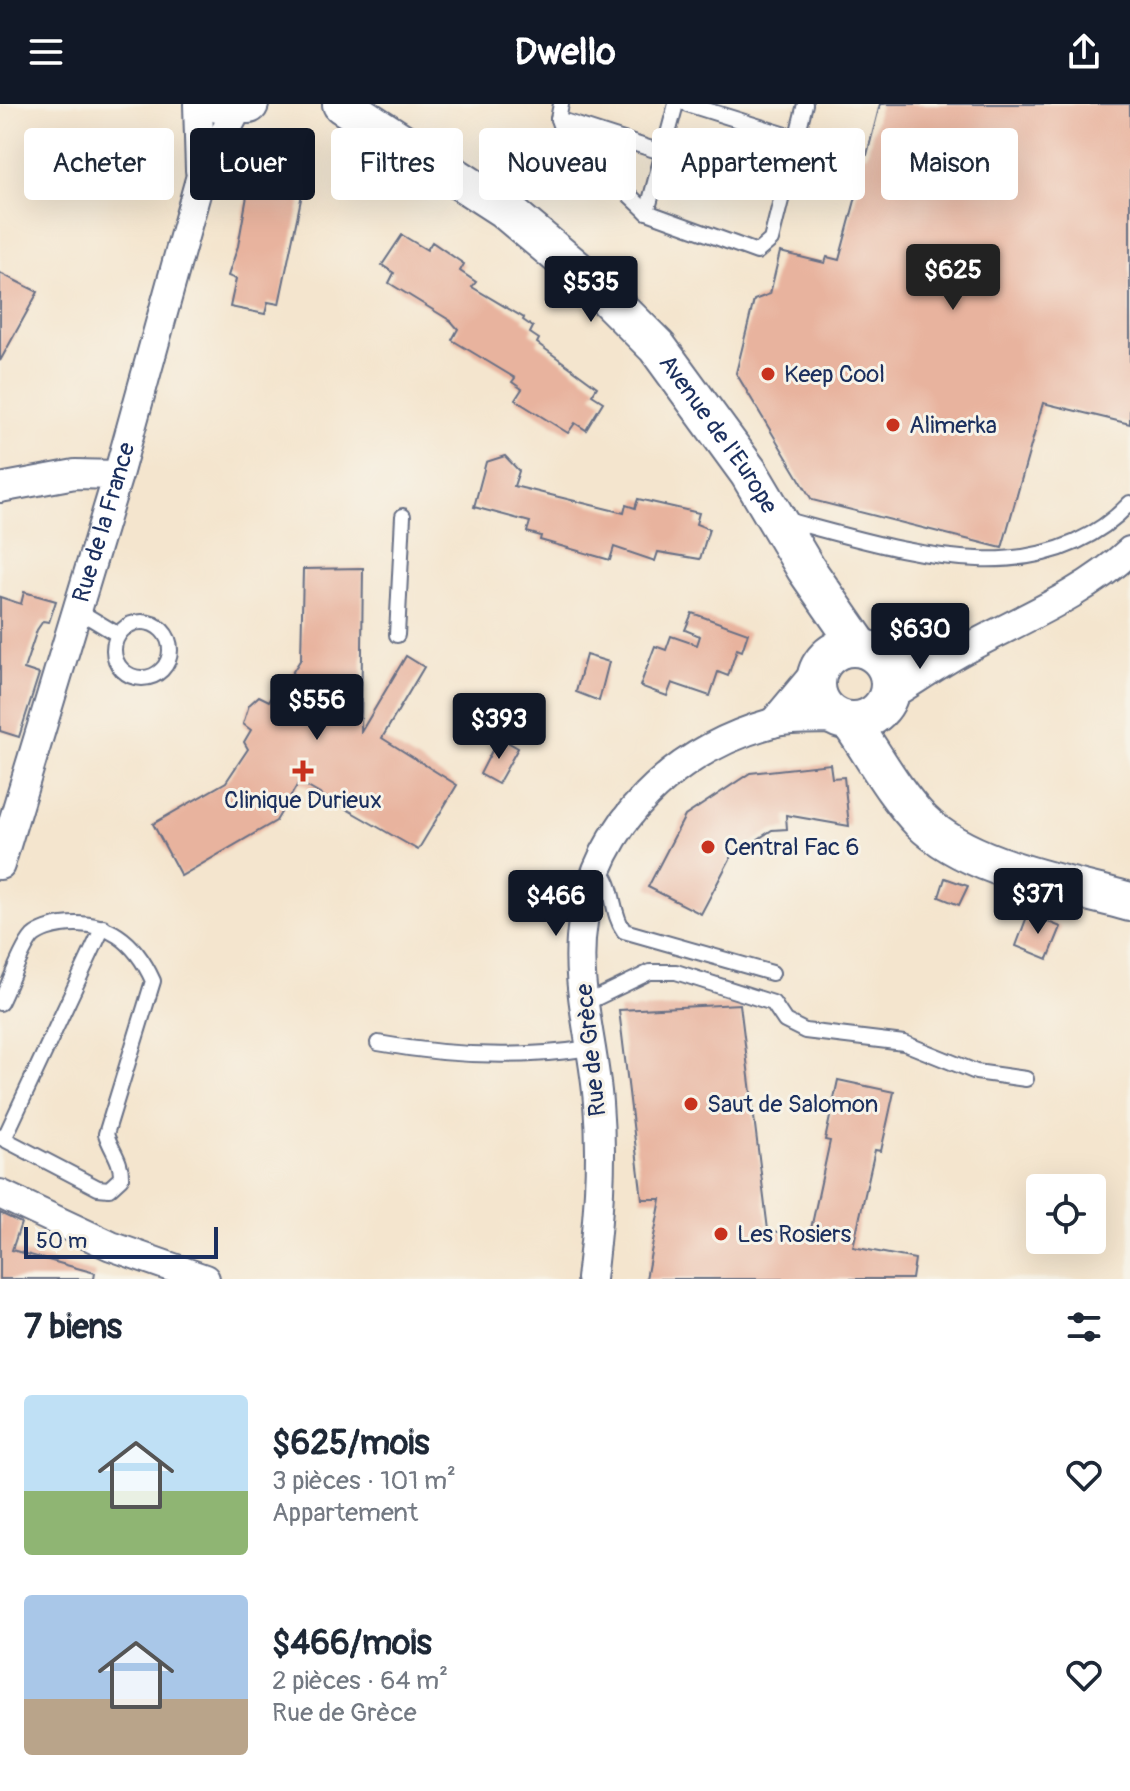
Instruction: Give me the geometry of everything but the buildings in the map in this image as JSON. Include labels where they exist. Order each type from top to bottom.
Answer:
[{"type":"street","name":"Rue de la France","points":[[198,104],[202,128]]},
{"type":"street","name":"Rue de la France","points":[[225,128],[236,105]]},
{"type":"street","name":"Avenue de l'Europe","points":[[336,106],[503,208],[597,287],[666,358],[708,413],[779,518],[846,658]]},
{"type":"street","name":"Rue de la France","points":[[0,865],[118,475],[194,200]]},
{"type":"street","points":[[0,488],[75,474],[118,475]]},
{"type":"street","points":[[964,650],[846,658],[816,692],[821,703],[865,711],[964,650],[1024,622],[1108,571],[1130,551]]},
{"type":"street","points":[[846,658],[888,671],[865,711]]},
{"type":"street","name":"Rue de Grèce","points":[[773,723],[846,658]]},
{"type":"street","points":[[865,711],[895,786],[912,811],[945,841],[1002,865],[1130,902]]},
{"type":"street","name":"Rue de Grèce","points":[[591,1279],[601,1155],[584,1004],[582,923],[598,867],[618,825],[667,774],[700,754],[773,723],[865,711]]},
{"type":"street","points":[[0,1194],[111,1246],[205,1279]]},
{"type":"lane","points":[[561,104],[558,119],[563,128]]},
{"type":"lane","points":[[670,128],[676,104]]},
{"type":"lane","points":[[687,104],[764,128]]},
{"type":"lane","points":[[799,128],[805,104]]},
{"type":"lane","points":[[558,119],[585,128]]},
{"type":"lane","points":[[647,212],[652,194]]},
{"type":"lane","points":[[634,200],[647,212],[757,252],[771,240],[781,200]]},
{"type":"lane","points":[[779,518],[905,551],[969,560],[1031,557],[1079,541],[1119,515],[1130,503]]},
{"type":"lane","points":[[397,635],[403,516]]},
{"type":"lane","points":[[77,610],[117,634]]},
{"type":"lane","points":[[134,622],[154,623],[168,637],[171,657],[160,674],[140,679],[122,671],[113,653],[117,634],[134,622]]},
{"type":"lane","points":[[598,867],[610,885],[615,919],[624,931],[772,973]]},
{"type":"lane","points":[[0,1003],[34,936],[53,926],[82,922],[103,927],[120,935],[141,956],[153,981],[106,1134],[111,1150],[122,1165],[121,1178],[109,1189],[98,1188],[2,1138],[103,927]]},
{"type":"lane","points":[[584,1004],[650,972],[676,972],[773,1003],[785,1021],[805,1031],[904,1043],[976,1072],[1026,1079]]},
{"type":"lane","points":[[378,1043],[423,1051],[506,1055],[545,1055],[590,1048]]},
{"type":"place","name":"Keep Cool","points":[[768,374]]},
{"type":"place","name":"Alimerka","points":[[893,425]]},
{"type":"place","name":"Clinique Durieux","points":[[303,771]]},
{"type":"place","name":"Central Fac 6","points":[[708,847]]},
{"type":"place","name":"Saut de Salomon","points":[[691,1104]]},
{"type":"place","name":"Les Rosiers","points":[[721,1234]]}]
